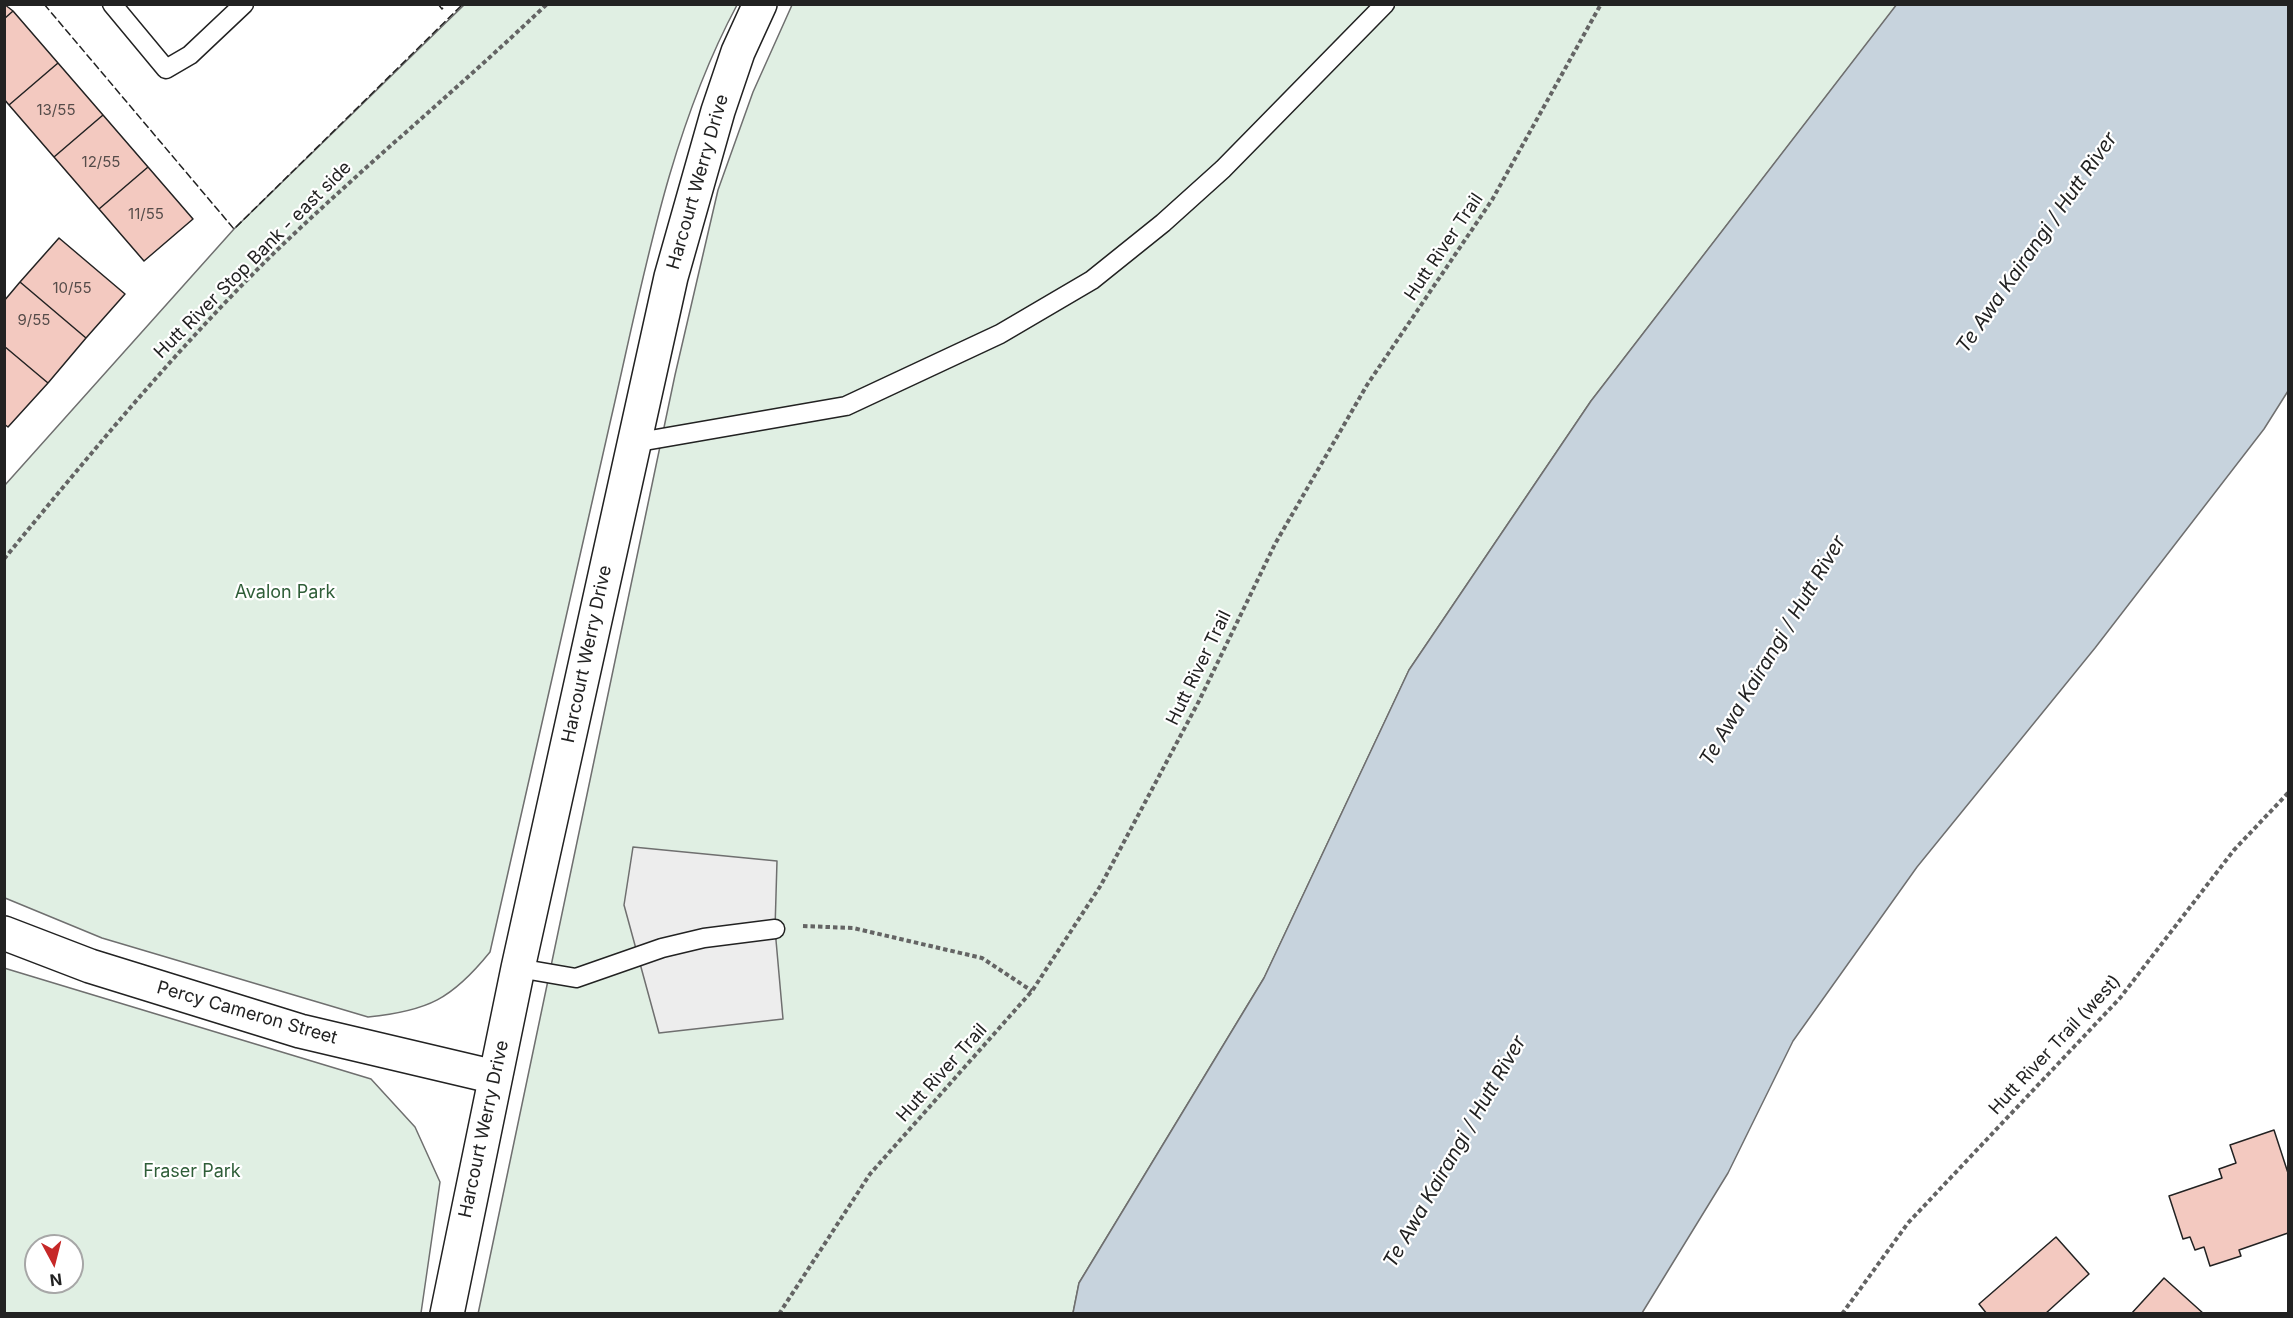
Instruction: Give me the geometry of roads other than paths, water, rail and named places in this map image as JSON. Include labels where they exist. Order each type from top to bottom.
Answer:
[{"type":"main road","name":"Harcourt Werry Drive","points":[[447,1314],[518,968],[670,277],[718,111],[738,51],[760,4]]},
{"type":"main road","name":"Percy Cameron Street","points":[[4,933],[90,966],[300,1031],[495,1077]]},
{"type":"lane","points":[[112,4],[166,69],[190,55],[244,4]]},
{"type":"lane","points":[[633,443],[846,406],[1000,334],[1092,279],[1163,223],[1223,169],[1385,4]]},
{"type":"lane","points":[[518,968],[576,978],[662,948],[704,938],[775,929]]},
{"type":"water","name":"Te Awa Kairangi / Hutt River","points":[[1897,4],[2288,5],[2288,391],[2264,429],[2095,648],[1917,867],[1793,1041],[1728,1173],[1642,1313],[1073,1313],[1079,1283],[1264,978],[1409,670],[1591,401]]},
{"type":"park label","name":"Avalon Park","points":[[285,593]]},
{"type":"park label","name":"Fraser Park","points":[[192,1172]]}]
